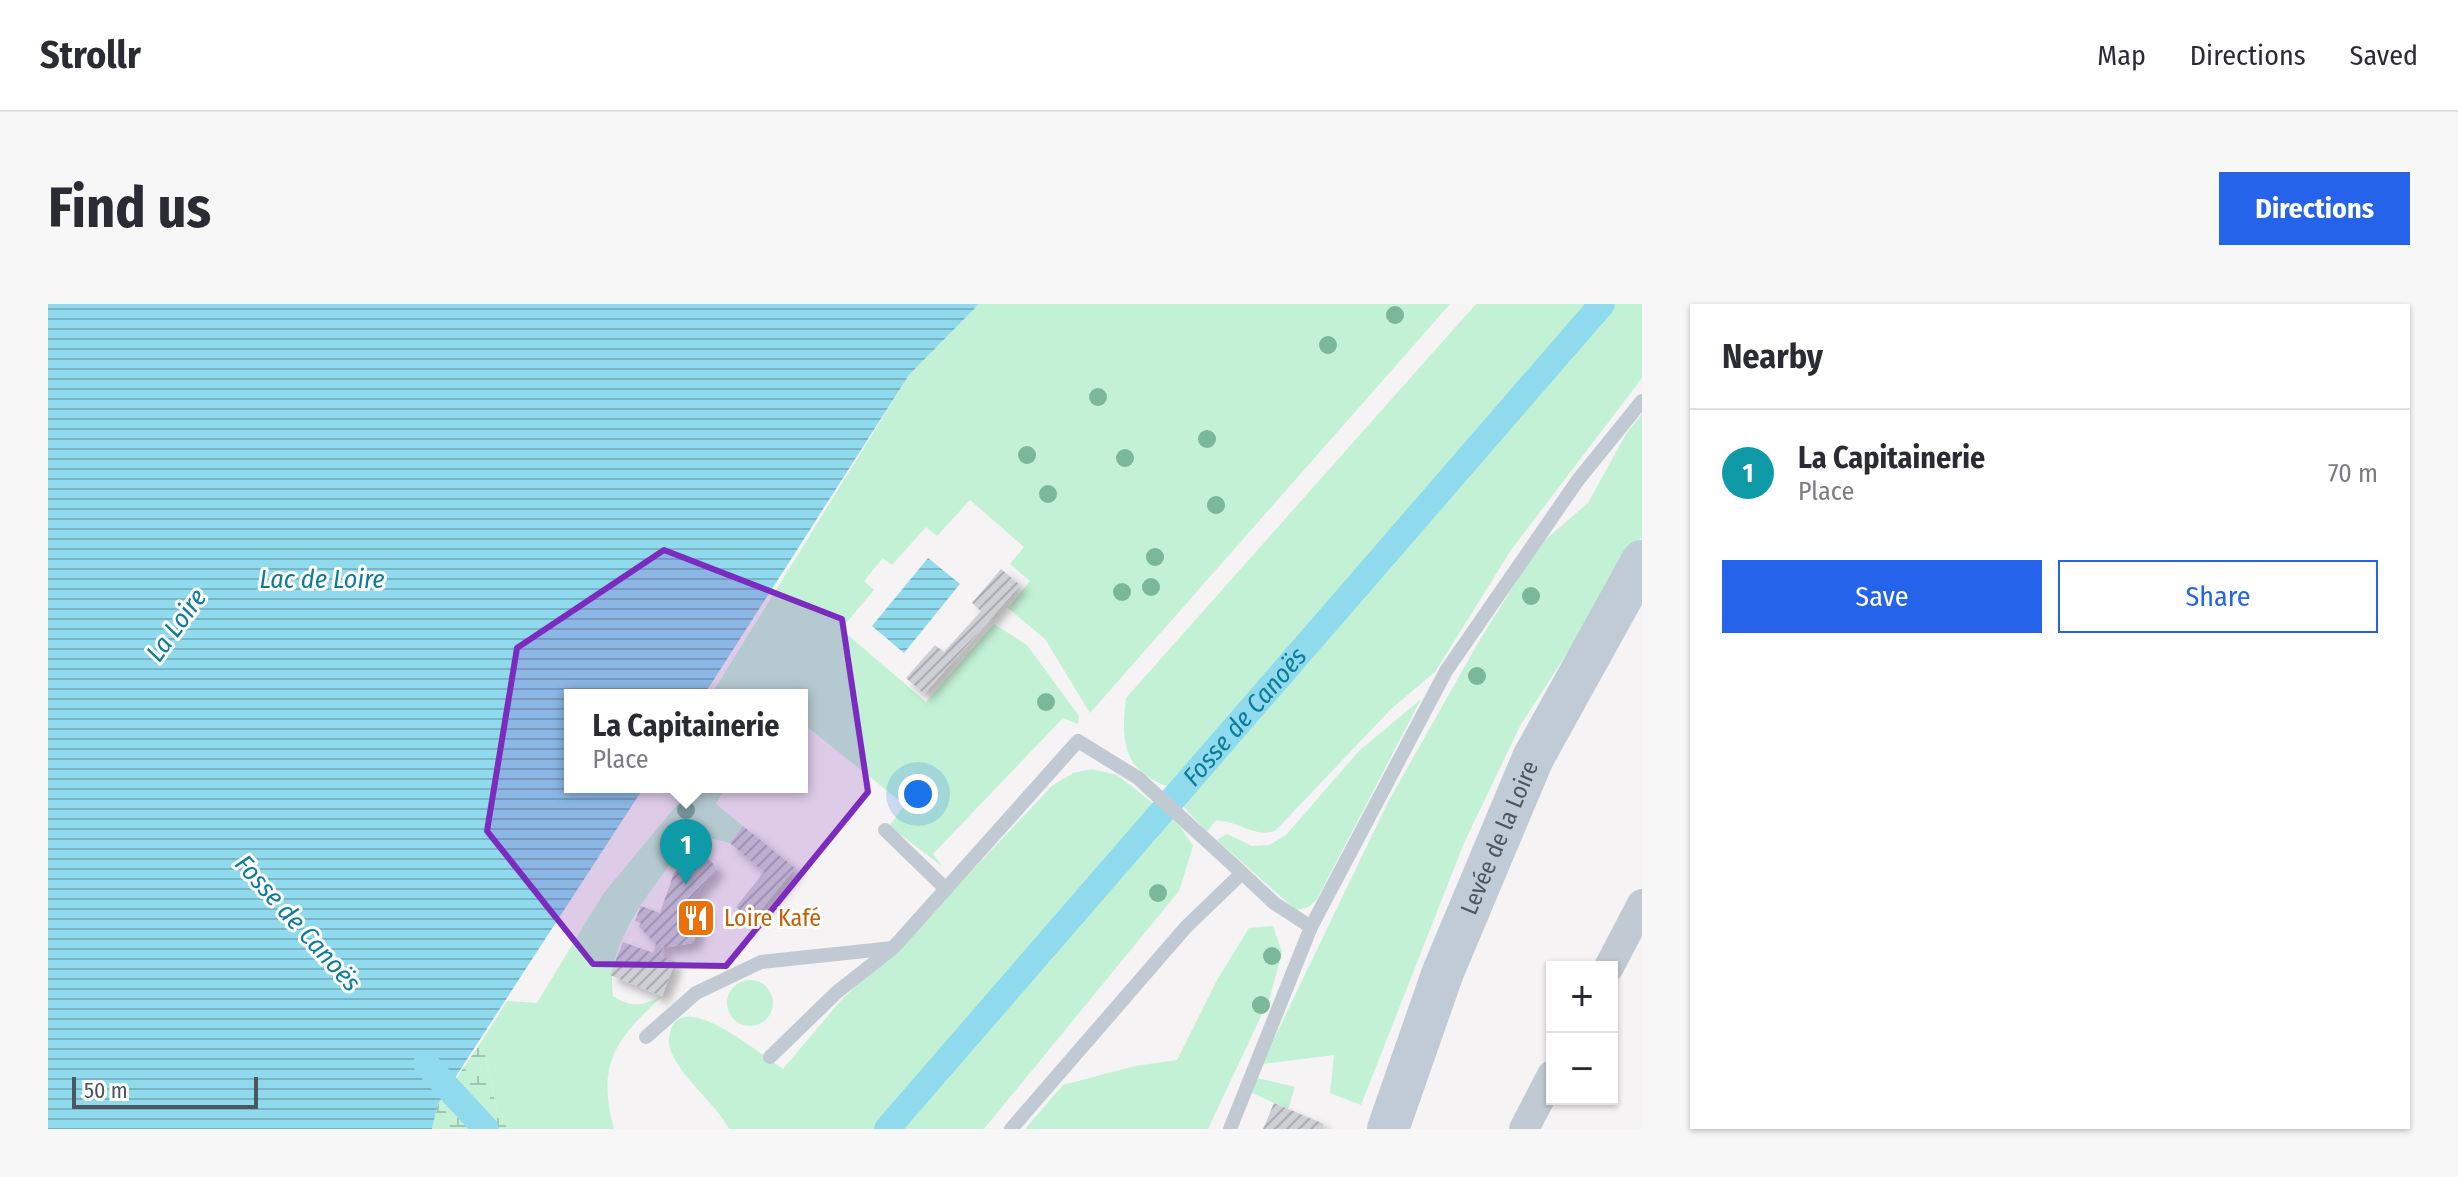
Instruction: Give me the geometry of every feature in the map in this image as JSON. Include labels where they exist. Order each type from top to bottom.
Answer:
[{"type":"main road","name":"Levée de la Loire","points":[[1397,1125],[1443,972],[1533,758],[1642,561]]},
{"type":"street","points":[[1612,961],[1642,904]]},
{"type":"street","points":[[1524,1129],[1546,1087]]},
{"type":"lane","points":[[1230,1129],[1311,927],[1446,671],[1578,480],[1642,401]]},
{"type":"lane","points":[[770,1057],[837,992],[893,948],[1078,741],[1138,778],[1274,903],[1311,927]]},
{"type":"lane","points":[[885,830],[946,889]]},
{"type":"lane","points":[[1011,1129],[1186,927],[1242,873]]},
{"type":"lane","points":[[646,1037],[696,993],[761,962],[893,948]]},
{"type":"highlighted area","points":[[664,550],[842,619],[868,792],[726,966],[593,964],[487,831],[517,648]]},
{"type":"green space","points":[[979,304],[1450,304],[1090,713],[1045,639],[1008,608],[1030,581],[1010,564],[1024,547],[970,500],[937,536],[926,527],[892,565],[883,558],[864,581],[874,590],[841,629],[926,702],[994,624],[1027,645],[1079,716],[1078,724],[1063,718],[933,854],[943,867],[889,826],[905,805],[808,728],[808,689],[715,689],[909,375]]},
{"type":"green space","points":[[1476,304],[1588,304],[1169,787],[1153,780],[1133,763],[1128,752],[1124,728],[1126,698]]},
{"type":"green space","points":[[1588,304],[1616,304],[898,1129],[872,1129]]},
{"type":"green space","points":[[1616,304],[1642,304],[1642,378],[1511,550],[1435,672],[1392,708],[1276,830],[1261,833],[1215,821],[1207,832],[1181,804]]},
{"type":"green space","points":[[1642,414],[1642,537],[1520,726],[1464,843],[1361,1105],[1330,1093],[1334,1055],[1262,1064],[1388,802],[1478,643],[1538,546],[1588,503],[1626,434]]},
{"type":"green space","points":[[1421,699],[1317,899],[1309,907],[1296,910],[1217,840],[1227,834],[1252,846],[1269,845],[1286,835],[1359,751]]},
{"type":"green space","points":[[1092,769],[1117,775],[1154,804],[872,1129],[729,1129],[675,1060],[669,1043],[673,1025],[682,1018],[695,1017],[710,1022],[783,1069],[843,998],[910,936],[1052,786],[1073,773]]},
{"type":"green space","points":[[670,793],[722,793],[716,804],[743,826],[730,843],[693,834],[638,910],[617,953],[613,996],[638,1004],[662,996],[633,1026],[614,1054],[607,1087],[614,1129],[512,1129],[497,1110],[482,1041],[507,1001],[537,1003],[603,894],[680,801]]},
{"type":"green space","points":[[1169,817],[1180,826],[1193,846],[1179,891],[984,1129],[898,1129]]},
{"type":"green space","points":[[1273,926],[1282,952],[1270,997],[1208,1129],[1025,1129],[1063,1085],[1135,1066],[1177,1060],[1217,980],[1249,928]]},
{"type":"green space","points":[[750,980],[767,986],[773,1003],[767,1020],[750,1026],[733,1020],[727,1003],[733,986]]},
{"type":"green space","points":[[482,1041],[497,1110],[512,1129],[432,1129],[438,1104]]},
{"type":"green space","points":[[1257,1078],[1295,1087],[1288,1109],[1252,1093]]},
{"type":"water","name":"Lac de Loire","points":[[48,304],[979,304],[909,375],[708,689],[564,689],[564,793],[640,793],[438,1104],[432,1129],[48,1129]]},
{"type":"water","points":[[928,558],[960,584],[904,653],[872,626]]},
{"type":"building","points":[[1001,569],[1020,585],[924,694],[906,678],[935,645],[944,652],[981,611],[972,603]]},
{"type":"building","points":[[743,826],[795,868],[753,920],[736,907],[764,872],[730,843]]},
{"type":"building","points":[[701,857],[711,861],[717,870],[685,905],[705,913],[693,943],[663,948],[660,955],[675,962],[662,996],[610,975],[623,942],[653,953],[656,944],[639,927],[641,923],[635,921],[641,906],[660,913],[674,873],[679,868],[693,867]]},
{"type":"building","points":[[1274,1103],[1324,1124],[1322,1129],[1263,1129]]},
{"type":"waterway","name":"Fosse de Canoës","points":[[887,1129],[1602,304]]},
{"type":"waterway","name":"Fosse de Canoës","points":[[426,1064],[486,1129]]},
{"type":"place","name":"La Capitainerie","points":[[686,885]]},
{"type":"place","name":"Loire Kafé","points":[[696,918]]},
{"type":"water label","name":"La Loire","points":[[176,625]]}]
